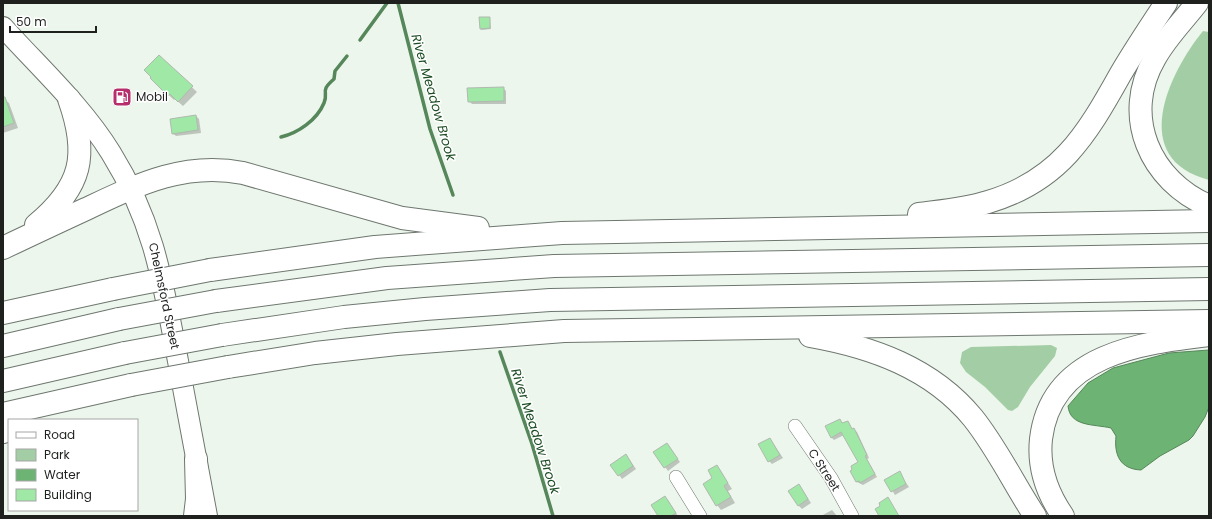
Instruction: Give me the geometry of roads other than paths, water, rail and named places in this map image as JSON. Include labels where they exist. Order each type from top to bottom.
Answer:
[{"type":"highway","points":[[1197,3],[1162,48],[1152,64],[1143,92],[1141,115],[1145,140],[1159,168],[1167,178],[1187,195],[1209,206]]},
{"type":"highway","points":[[770,229],[958,209],[989,202],[1027,186],[1060,162],[1083,137],[1165,4]]},
{"type":"highway","points":[[6,246],[48,216],[65,197],[71,186],[79,163],[80,140],[78,127],[69,99]]},
{"type":"highway","points":[[6,246],[131,188],[159,178],[189,170],[230,170],[420,222],[467,228],[562,233]]},
{"type":"highway","points":[[3,313],[210,270],[375,247],[562,233],[1209,221]]},
{"type":"highway","points":[[3,346],[119,319],[216,301],[387,278],[547,266],[1209,254]]},
{"type":"highway","points":[[3,381],[125,353],[222,335],[365,315],[564,300],[1209,289]]},
{"type":"highway","points":[[3,414],[131,385],[228,367],[360,348],[487,336],[605,330],[1209,321]]},
{"type":"highway","points":[[732,328],[781,332],[832,340],[890,357],[919,372],[952,396],[973,418],[1035,516]]},
{"type":"highway","points":[[1063,516],[1048,489],[1041,466],[1040,455],[1044,421],[1062,389],[1081,370],[1104,358],[1125,350],[1157,342],[1209,335]]},
{"type":"highway","points":[[38,419],[131,385]]},
{"type":"highway","points":[[195,516],[197,499],[196,459]]},
{"type":"main road","name":"Chelmsford Street","points":[[3,27],[69,99],[101,138],[131,188],[149,230],[161,273],[207,516]]},
{"type":"street","name":"C Street","points":[[795,426],[831,478],[852,516]]},
{"type":"street","points":[[676,477],[700,516]]},
{"type":"water","points":[[1209,350],[1209,407],[1205,417],[1189,440],[1160,456],[1141,470],[1128,467],[1120,460],[1116,449],[1116,436],[1111,428],[1090,425],[1078,421],[1073,418],[1070,413],[1068,406],[1088,383],[1113,368],[1169,353]]},
{"type":"waterway","points":[[360,40],[387,3]]},
{"type":"waterway","name":"River Meadow Brook","points":[[398,3],[430,129],[453,195]]},
{"type":"waterway","points":[[281,137],[300,129],[317,115],[324,103],[326,89],[329,83],[334,79],[335,71],[347,56]]},
{"type":"waterway","name":"River Meadow Brook","points":[[500,352],[532,444],[553,516]]},
{"type":"place","name":"Mobil","points":[[122,97]]}]
